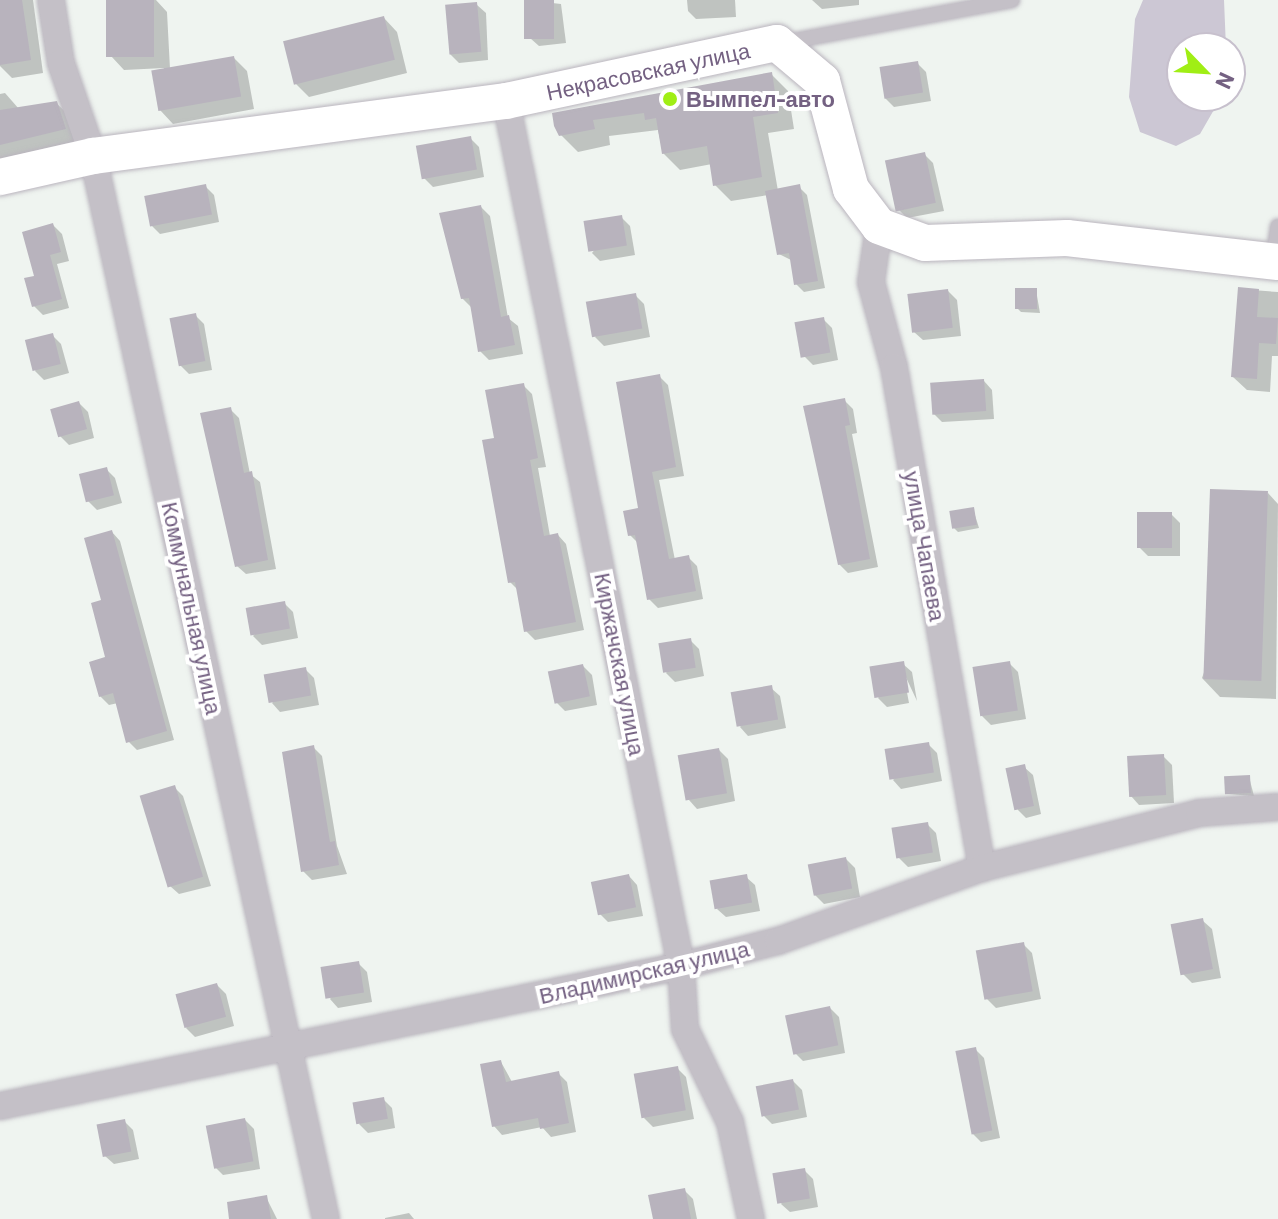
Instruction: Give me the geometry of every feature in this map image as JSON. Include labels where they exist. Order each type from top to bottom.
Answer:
[{"type":"street","name":"Коммунальная улица","points":[[51,0],[61,63],[93,156],[326,1219]]},
{"type":"street","name":"Некрасовская улица","points":[[0,177],[93,156],[506,101],[777,43],[822,81],[851,189],[879,226]]},
{"type":"street","name":"Киржачская улица","points":[[506,101],[681,966],[685,1029],[730,1122],[751,1219]]},
{"type":"street","points":[[879,226],[925,243],[1067,238],[1275,261]]},
{"type":"street","name":"улица Чапаева","points":[[879,226],[871,282],[894,367],[982,868]]},
{"type":"street","name":"Владимирская улица","points":[[0,1106],[681,966],[778,941],[982,868],[1199,813],[1278,807]]},
{"type":"lane","points":[[777,43],[1012,0]]},
{"type":"lane","points":[[1275,261],[1278,226]]},
{"type":"shaded area","points":[[1143,0],[1224,0],[1225,32],[1166,32],[1166,112],[1213,112],[1200,134],[1176,146],[1140,132],[1129,97],[1135,19]]},
{"type":"building","points":[[0,0],[22,0],[31,60],[0,65]]},
{"type":"building","points":[[106,0],[154,0],[154,57],[106,57]]},
{"type":"building","points":[[524,0],[554,0],[554,39],[524,39]]},
{"type":"building","points":[[477,2],[481,52],[449,55],[445,5]]},
{"type":"building","points":[[384,16],[395,60],[294,85],[283,41]]},
{"type":"building","points":[[234,56],[241,96],[158,111],[151,71]]},
{"type":"building","points":[[918,61],[923,93],[884,99],[879,67]]},
{"type":"building","points":[[772,72],[778,113],[753,117],[762,177],[713,186],[707,146],[662,154],[656,118],[645,120],[644,113],[593,120],[595,129],[559,136],[554,126],[552,113]]},
{"type":"building","points":[[57,101],[66,129],[0,145],[0,110]]},
{"type":"building","points":[[471,136],[477,169],[422,179],[416,146]]},
{"type":"building","points":[[925,152],[936,203],[896,211],[885,161]]},
{"type":"building","points":[[206,184],[212,214],[150,226],[144,196]]},
{"type":"building","points":[[800,184],[818,281],[794,285],[789,253],[777,255],[765,191]]},
{"type":"building","points":[[481,205],[501,317],[509,315],[515,345],[478,352],[469,298],[461,299],[439,213]]},
{"type":"building","points":[[622,215],[627,246],[588,252],[583,221]]},
{"type":"building","points":[[53,223],[61,252],[50,255],[62,299],[32,307],[24,278],[34,276],[22,232]]},
{"type":"building","points":[[1238,287],[1259,289],[1257,317],[1278,318],[1276,344],[1259,343],[1257,379],[1231,377]]},
{"type":"building","points":[[1015,288],[1037,288],[1037,309],[1015,309]]},
{"type":"building","points":[[948,289],[953,328],[912,333],[907,294]]},
{"type":"building","points":[[636,293],[642,328],[592,337],[586,302]]},
{"type":"building","points":[[196,313],[205,361],[179,366],[169,318]]},
{"type":"building","points":[[824,317],[830,352],[801,358],[794,322]]},
{"type":"building","points":[[53,333],[61,364],[33,371],[25,340]]},
{"type":"building","points":[[660,374],[676,467],[652,472],[669,559],[689,555],[696,591],[647,600],[635,535],[628,536],[623,511],[638,508],[616,382]]},
{"type":"building","points":[[984,379],[986,411],[932,415],[930,383]]},
{"type":"building","points":[[524,383],[538,458],[530,460],[544,536],[558,533],[576,622],[524,632],[515,582],[508,583],[482,440],[494,438],[485,390]]},
{"type":"building","points":[[845,398],[850,425],[845,426],[870,559],[838,565],[803,406]]},
{"type":"building","points":[[79,401],[87,429],[58,437],[50,409]]},
{"type":"building","points":[[231,407],[244,473],[252,471],[268,560],[235,567],[200,413]]},
{"type":"building","points":[[107,467],[114,495],[86,502],[79,474]]},
{"type":"building","points":[[1210,489],[1268,491],[1261,681],[1203,679]]},
{"type":"building","points":[[974,507],[977,525],[952,529],[949,511]]},
{"type":"building","points":[[1137,512],[1172,512],[1172,548],[1137,548]]},
{"type":"building","points":[[112,530],[167,731],[126,743],[113,693],[99,697],[89,662],[105,657],[91,603],[101,600],[84,538]]},
{"type":"building","points":[[285,601],[290,629],[250,636],[246,608]]},
{"type":"building","points":[[691,638],[696,668],[663,673],[658,643]]},
{"type":"building","points":[[904,661],[909,693],[874,698],[869,666]]},
{"type":"building","points":[[1010,661],[1018,710],[980,716],[972,667]]},
{"type":"building","points":[[583,664],[590,696],[555,704],[548,671]]},
{"type":"building","points":[[306,667],[311,696],[269,703],[264,674]]},
{"type":"building","points":[[772,685],[778,719],[737,727],[731,692]]},
{"type":"building","points":[[929,742],[934,773],[889,780],[885,749]]},
{"type":"building","points":[[314,745],[330,842],[335,841],[339,865],[301,872],[282,752]]},
{"type":"building","points":[[719,748],[727,793],[686,801],[678,755]]},
{"type":"building","points":[[1164,754],[1166,795],[1129,797],[1127,756]]},
{"type":"building","points":[[1025,764],[1034,806],[1014,810],[1005,768]]},
{"type":"building","points":[[1250,775],[1251,793],[1225,794],[1224,776]]},
{"type":"building","points":[[175,785],[203,877],[168,888],[140,796]]},
{"type":"building","points":[[928,822],[933,853],[896,858],[891,828]]},
{"type":"building","points":[[846,857],[852,888],[814,896],[808,864]]},
{"type":"building","points":[[629,874],[636,907],[598,915],[591,882]]},
{"type":"building","points":[[747,874],[752,903],[715,909],[710,881]]},
{"type":"building","points":[[1203,918],[1213,969],[1181,975],[1171,924]]},
{"type":"building","points":[[1024,942],[1033,991],[984,1000],[976,951]]},
{"type":"building","points":[[359,961],[364,993],[325,999],[320,967]]},
{"type":"building","points":[[217,983],[226,1017],[185,1028],[175,994]]},
{"type":"building","points":[[830,1006],[838,1045],[793,1055],[785,1016]]},
{"type":"building","points":[[976,1047],[992,1130],[972,1134],[955,1051]]},
{"type":"building","points":[[501,1060],[506,1082],[559,1071],[569,1123],[540,1129],[538,1118],[492,1127],[480,1064]]},
{"type":"building","points":[[678,1066],[686,1110],[641,1118],[634,1074]]},
{"type":"building","points":[[793,1079],[799,1109],[762,1117],[756,1086]]},
{"type":"building","points":[[384,1097],[388,1119],[356,1124],[352,1103]]},
{"type":"building","points":[[245,1118],[253,1161],[214,1169],[206,1126]]},
{"type":"building","points":[[125,1119],[131,1151],[103,1157],[97,1125]]},
{"type":"building","points":[[805,1168],[810,1199],[777,1204],[772,1173]]},
{"type":"building","points":[[685,1188],[691,1219],[653,1219],[648,1195]]},
{"type":"building","points":[[267,1195],[271,1219],[229,1219],[227,1202]]},
{"type":"place","name":"Вымпел-авто","points":[[670,99]]}]
